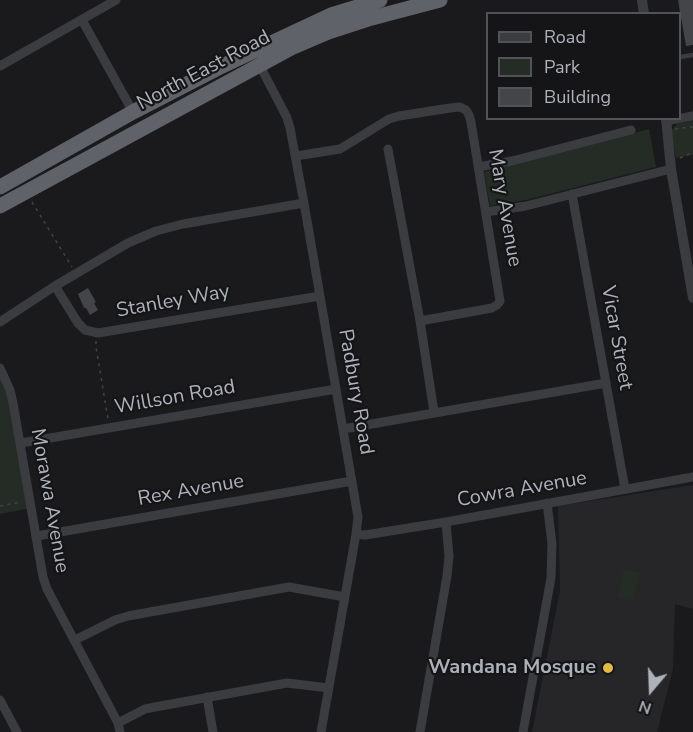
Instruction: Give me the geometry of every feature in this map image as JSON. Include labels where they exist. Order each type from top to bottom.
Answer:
[{"type":"highway","name":"North East Road","points":[[0,188],[134,112],[218,68],[331,15],[380,0]]},
{"type":"highway","name":"North East Road","points":[[0,206],[292,47],[368,19],[440,0]]},
{"type":"highway","points":[[218,68],[248,62],[259,64],[267,44]]},
{"type":"street","points":[[0,66],[116,0]]},
{"type":"street","points":[[82,20],[134,112]]},
{"type":"street","name":"Padbury Road","points":[[259,64],[287,118],[296,156],[357,518],[321,732]]},
{"type":"street","name":"Mary Avenue","points":[[296,156],[346,147],[389,119],[460,107],[466,110],[469,115],[500,301],[492,308],[420,321]]},
{"type":"street","points":[[666,120],[671,169],[693,298]]},
{"type":"street","points":[[478,167],[512,161],[631,130]]},
{"type":"street","points":[[388,149],[420,321],[434,412]]},
{"type":"street","points":[[486,212],[526,206],[671,169]]},
{"type":"street","name":"Vicar Street","points":[[572,194],[625,489]]},
{"type":"street","points":[[0,322],[55,285],[128,243],[156,231],[183,224],[304,203]]},
{"type":"street","name":"Stanley Way","points":[[55,285],[78,323],[85,330],[98,333],[320,296]]},
{"type":"street","name":"Morawa Avenue","points":[[0,368],[10,390],[21,443],[43,578],[119,728]]},
{"type":"street","points":[[343,429],[606,383]]},
{"type":"street","name":"Willson Road","points":[[21,443],[336,389]]},
{"type":"street","name":"Cowra Avenue","points":[[356,534],[365,535],[446,522],[693,477]]},
{"type":"street","name":"Rex Avenue","points":[[37,536],[352,481]]},
{"type":"street","points":[[523,732],[551,578],[552,544],[547,503]]},
{"type":"street","points":[[420,732],[447,576],[446,522]]},
{"type":"street","points":[[75,640],[128,616],[289,587],[345,597]]},
{"type":"street","points":[[119,728],[145,709],[287,683],[328,688]]},
{"type":"street","points":[[207,698],[213,732]]},
{"type":"street","points":[[0,700],[17,732]]},
{"type":"path","points":[[675,129],[693,127]]},
{"type":"path","points":[[679,158],[693,152]]},
{"type":"path","points":[[30,198],[73,269]]},
{"type":"path","points":[[96,340],[109,423]]},
{"type":"path","points":[[0,506],[31,501]]},
{"type":"shaded area","points":[[693,485],[693,609],[675,604],[673,669],[657,732],[532,732],[560,591],[558,506]]},
{"type":"green space","points":[[693,121],[693,155],[676,158],[671,131],[677,124]]},
{"type":"green space","points":[[649,129],[656,167],[526,200],[490,206],[484,172]]},
{"type":"green space","points":[[0,374],[10,390],[32,508],[0,514]]},
{"type":"green space","points":[[624,569],[640,573],[633,601],[617,597]]},
{"type":"building","points":[[678,0],[693,0],[693,45],[686,46]]},
{"type":"building","points":[[88,288],[98,310],[90,315],[78,294]]},
{"type":"place","name":"Wandana Mosque","points":[[608,668]]}]
